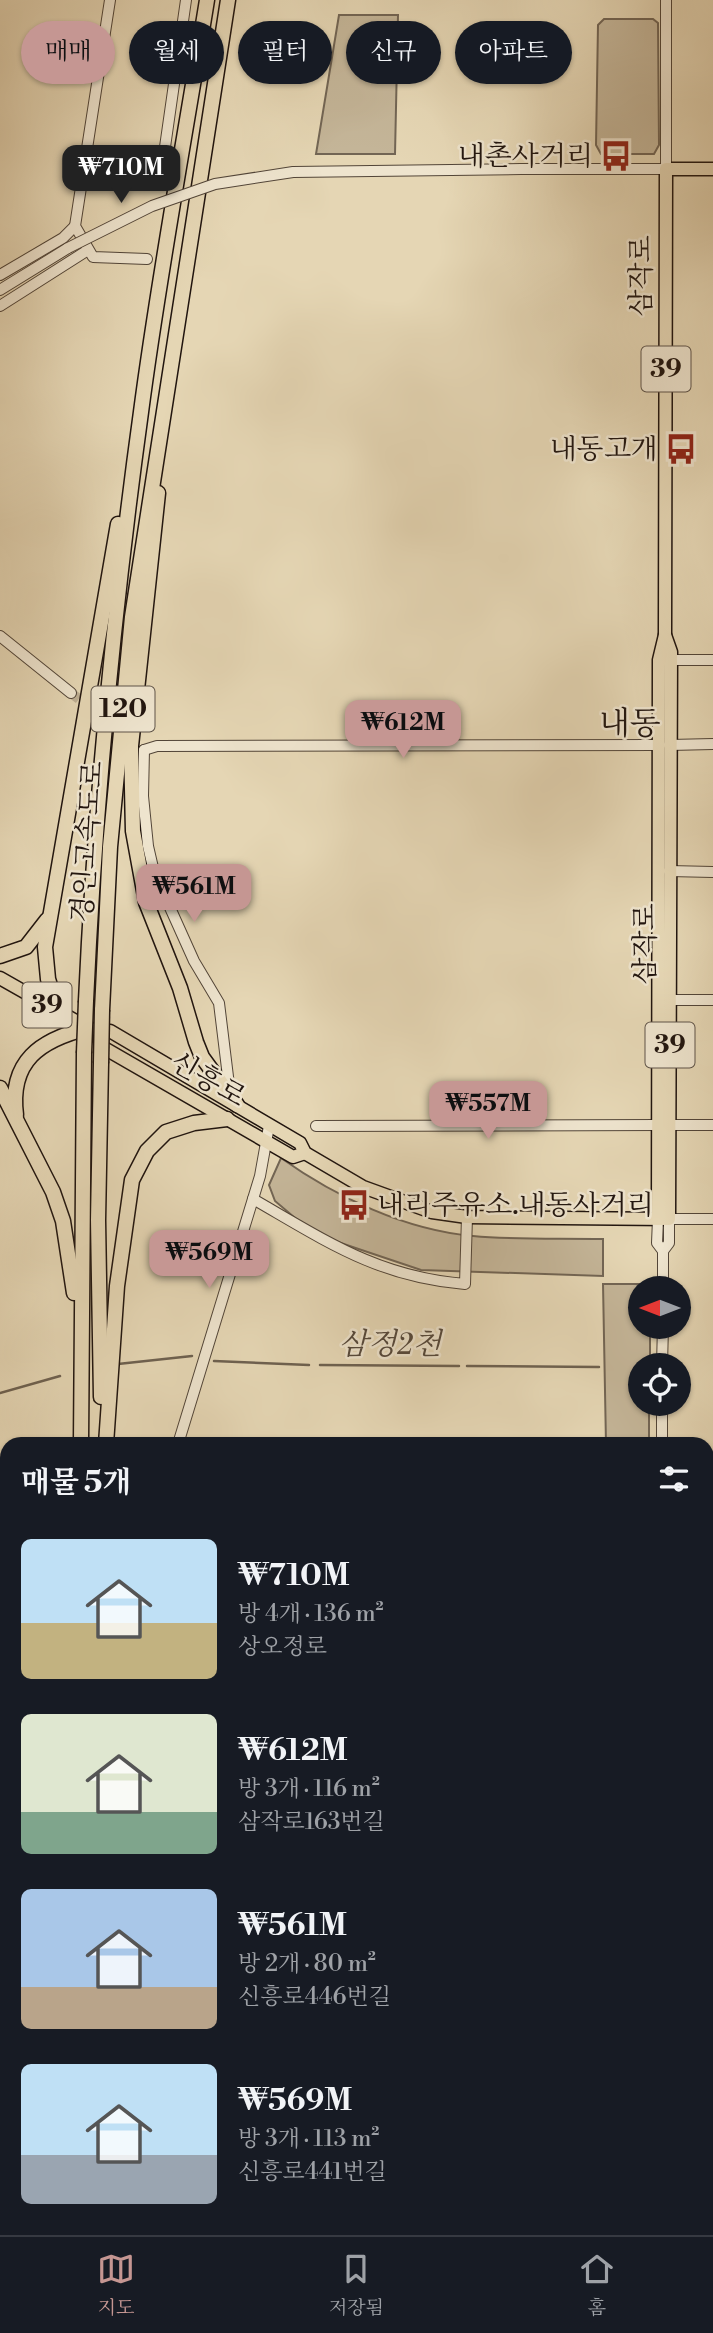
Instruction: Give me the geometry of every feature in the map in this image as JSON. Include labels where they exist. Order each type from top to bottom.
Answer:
[{"type":"highway","name":"경인고속도로","points":[[81,1437],[84,1053],[93,845],[104,723],[141,410],[207,0]]},
{"type":"highway","name":"경인고속도로","points":[[104,1437],[98,1220],[102,1010],[110,848],[132,617],[228,0]]},
{"type":"highway","points":[[163,409],[157,526],[131,746],[132,831],[146,902],[180,988],[196,1042],[202,1057],[233,1099]]},
{"type":"highway","points":[[58,1011],[46,962],[50,912],[109,569],[141,410]]},
{"type":"highway","points":[[0,956],[26,947],[41,930],[50,912]]},
{"type":"highway","points":[[17,1124],[17,1082],[29,1057],[51,1040],[91,1030]]},
{"type":"highway","points":[[0,1088],[44,1173],[63,1221],[80,1357]]},
{"type":"highway","points":[[105,1437],[117,1286],[132,1180],[147,1150],[166,1132],[194,1123],[227,1119]]},
{"type":"main road","points":[[666,169],[713,169]]},
{"type":"main road","name":"삼작로","points":[[664,1219],[666,169]]},
{"type":"main road","name":"삼작로","points":[[665,745],[669,872],[665,1000]]},
{"type":"main road","name":"신흥로","points":[[0,978],[91,1030],[104,1048],[293,1157],[304,1153]]},
{"type":"main road","name":"신흥로","points":[[91,1030],[110,1031],[233,1099],[270,1126],[300,1143],[304,1153],[363,1187],[398,1202],[432,1212],[467,1217],[664,1219]]},
{"type":"street","points":[[0,275],[63,238],[75,226],[110,0]]},
{"type":"street","points":[[163,161],[186,0]]},
{"type":"street","name":"삼작로","points":[[666,0],[666,169]]},
{"type":"street","points":[[0,290],[80,242],[152,206],[215,184],[293,172],[666,169]]},
{"type":"street","points":[[75,226],[91,253]]},
{"type":"street","points":[[0,306],[91,253],[147,259]]},
{"type":"street","points":[[0,636],[71,693]]},
{"type":"street","points":[[665,660],[713,660]]},
{"type":"street","points":[[233,1099],[219,1003],[194,961],[151,859],[143,796],[142,748],[713,744]]},
{"type":"street","points":[[669,872],[713,872]]},
{"type":"street","points":[[665,1000],[713,1000]]},
{"type":"street","points":[[316,1126],[713,1125]]},
{"type":"street","points":[[180,1437],[253,1199],[270,1126]]},
{"type":"street","points":[[253,1199],[319,1239],[375,1266],[416,1278],[465,1284],[467,1217]]},
{"type":"street","name":"삼작로","points":[[663,1276],[663,1251],[657,1244],[664,1219]]},
{"type":"street","name":"신흥로","points":[[664,1219],[713,1219]]},
{"type":"street","points":[[662,1416],[662,1437]]},
{"type":"shaded area","points":[[339,15],[398,15],[398,21],[346,21],[346,84],[397,84],[395,154],[316,154],[328,84],[332,84],[332,57]]},
{"type":"shaded area","points":[[604,19],[653,19],[658,23],[659,145],[654,154],[601,154],[596,145],[598,25]]},
{"type":"shaded area","points":[[281,1158],[348,1198],[422,1227],[473,1236],[603,1239],[603,1276],[421,1270],[314,1234],[275,1201],[269,1185]]},
{"type":"shaded area","points":[[603,1284],[628,1284],[628,1339],[650,1339],[650,1353],[628,1353],[628,1416],[649,1416],[649,1437],[606,1437]]},
{"type":"waterway","name":"삼정2천","points":[[118,1364],[192,1356]]},
{"type":"waterway","name":"삼정2천","points":[[214,1361],[309,1365]]},
{"type":"waterway","name":"삼정2천","points":[[320,1365],[459,1366]]},
{"type":"waterway","name":"삼정2천","points":[[467,1366],[599,1367]]},
{"type":"waterway","name":"삼정2천","points":[[0,1393],[60,1376]]},
{"type":"tunnel","points":[[71,693],[109,722]]},
{"type":"place","name":"내촌사거리","points":[[616,156]]},
{"type":"place","name":"내동고개","points":[[681,449]]},
{"type":"place","name":"내리주유소.내동사거리","points":[[354,1205]]},
{"type":"district","name":"내동","points":[[630,724]]}]
